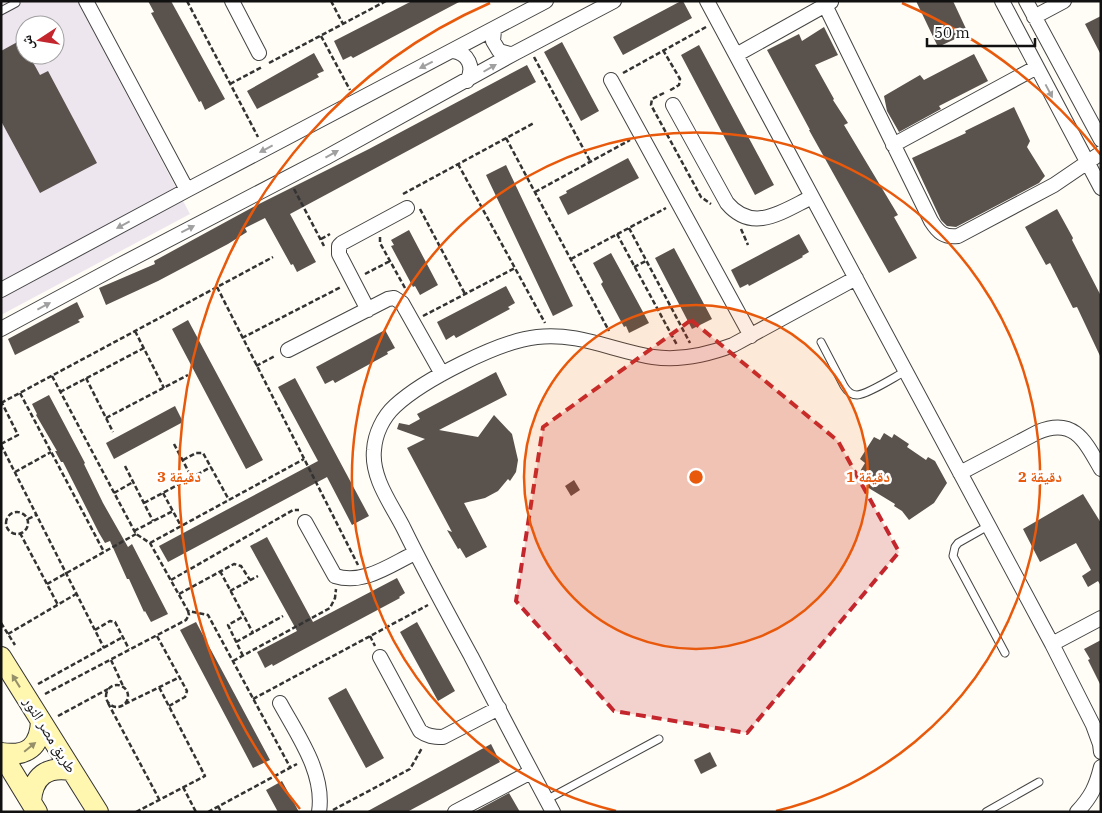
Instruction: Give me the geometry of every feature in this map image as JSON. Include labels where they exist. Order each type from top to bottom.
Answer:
[{"type":"street","points":[[86,1],[187,190]]},
{"type":"street","points":[[232,1],[260,52]]},
{"type":"street","points":[[1,290],[546,1]]},
{"type":"street","points":[[1,329],[614,1]]},
{"type":"street","points":[[707,1],[1052,644],[1093,725],[1101,752]]},
{"type":"street","points":[[1002,1],[1101,188]]},
{"type":"street","points":[[1026,1],[1101,140]]},
{"type":"street","points":[[1034,17],[1064,1]]},
{"type":"street","points":[[736,55],[828,3],[931,221],[938,231],[947,236],[958,236],[1045,190],[1101,153]]},
{"type":"street","points":[[494,30],[493,41],[499,51],[510,54],[522,50]]},
{"type":"street","points":[[453,51],[464,54],[468,59],[471,70],[467,80]]},
{"type":"street","points":[[894,146],[1037,67]]},
{"type":"street","points":[[611,80],[750,336]]},
{"type":"street","points":[[673,105],[727,203],[742,217],[766,218],[812,197]]},
{"type":"street","points":[[368,310],[339,254],[339,246],[414,206]]},
{"type":"street","points":[[549,806],[380,483],[375,468],[374,451],[380,427],[394,407],[442,374],[513,342],[534,337],[578,338],[653,356],[690,357],[720,350],[750,336],[856,278]]},
{"type":"street","points":[[288,350],[391,298],[400,301],[442,374]]},
{"type":"street","points":[[960,473],[1048,428],[1060,426],[1071,429],[1080,436],[1097,454],[1101,469]]},
{"type":"street","points":[[305,522],[335,576],[346,579],[364,578],[415,553]]},
{"type":"street","points":[[1052,644],[1101,618]]},
{"type":"street","name":"طريق مصر النور","points":[[1,657],[50,718],[72,770],[98,812]]},
{"type":"street","points":[[380,657],[420,731],[427,735],[442,737],[499,708]]},
{"type":"street","points":[[280,703],[309,757],[320,787],[321,801],[319,812]]},
{"type":"street","points":[[1,753],[13,755],[25,752],[35,744],[50,718]]},
{"type":"street","points":[[1,753],[34,806]]},
{"type":"street","points":[[1077,812],[1099,785],[1101,767]]},
{"type":"street","points":[[34,806],[32,789],[38,778],[48,771],[60,768],[72,770]]},
{"type":"street","points":[[455,812],[531,772]]},
{"type":"lane","points":[[1,11],[16,3]]},
{"type":"lane","points":[[821,342],[844,386],[854,395],[863,394],[906,371]]},
{"type":"lane","points":[[988,526],[958,543],[953,556],[1005,653]]},
{"type":"lane","points":[[549,806],[659,739]]},
{"type":"lane","points":[[986,812],[1039,782]]},
{"type":"path","points":[[187,1],[264,150]]},
{"type":"path","points":[[331,1],[343,24]]},
{"type":"path","points":[[230,84],[386,1]]},
{"type":"path","points":[[611,80],[718,20]]},
{"type":"path","points":[[321,36],[357,101]]},
{"type":"path","points":[[522,50],[590,162]]},
{"type":"path","points":[[402,195],[534,123]]},
{"type":"path","points":[[535,192],[660,123]]},
{"type":"path","points":[[506,138],[618,348]]},
{"type":"path","points":[[458,164],[552,336]]},
{"type":"path","points":[[288,177],[325,246]]},
{"type":"path","points":[[410,190],[414,206],[465,294]]},
{"type":"path","points":[[571,259],[678,202]]},
{"type":"path","points":[[628,228],[646,261],[690,357]]},
{"type":"path","points":[[740,228],[748,245]]},
{"type":"path","points":[[321,239],[337,230]]},
{"type":"path","points":[[617,234],[634,267],[690,357]]},
{"type":"path","points":[[380,235],[380,243],[408,292]]},
{"type":"path","points":[[104,648],[1,445],[18,435],[2,403],[273,257]]},
{"type":"path","points":[[242,338],[390,261]]},
{"type":"path","points":[[634,267],[646,261]]},
{"type":"path","points":[[426,324],[422,316],[515,268]]},
{"type":"path","points":[[217,287],[364,578]]},
{"type":"path","points":[[135,331],[164,388]]},
{"type":"path","points":[[60,392],[144,348]]},
{"type":"path","points":[[256,366],[288,350]]},
{"type":"path","points":[[106,418],[188,375]]},
{"type":"path","points":[[45,694],[186,620],[188,617],[188,611],[150,543],[135,532],[52,376]]},
{"type":"path","points":[[86,378],[113,432]]},
{"type":"path","points":[[20,393],[104,552]]},
{"type":"path","points":[[174,444],[192,478]]},
{"type":"path","points":[[15,472],[51,452]]},
{"type":"path","points":[[182,460],[196,453],[203,453],[229,500]]},
{"type":"path","points":[[150,543],[304,459]]},
{"type":"path","points":[[125,466],[154,521]]},
{"type":"path","points":[[144,503],[211,468]]},
{"type":"path","points":[[114,493],[133,482]]},
{"type":"path","points":[[163,493],[181,526]]},
{"type":"path","points":[[171,580],[293,510],[299,510],[305,522]]},
{"type":"path","points":[[47,584],[173,511]]},
{"type":"path","points":[[14,512],[24,514],[28,519],[28,525],[20,533],[10,531],[7,527],[9,516],[14,512]]},
{"type":"path","points":[[28,519],[36,515]]},
{"type":"path","points":[[1,530],[7,527]]},
{"type":"path","points":[[20,533],[58,605]]},
{"type":"path","points":[[179,594],[220,571],[237,564],[241,566],[250,580]]},
{"type":"path","points":[[220,571],[253,633]]},
{"type":"path","points":[[230,590],[258,576]]},
{"type":"path","points":[[233,661],[330,608],[335,598],[335,576]]},
{"type":"path","points":[[8,634],[76,594]]},
{"type":"path","points":[[253,699],[440,599]]},
{"type":"path","points":[[188,611],[208,615],[290,767]]},
{"type":"path","points":[[243,656],[228,624],[244,616]]},
{"type":"path","points":[[236,642],[283,616]]},
{"type":"path","points":[[95,630],[110,621],[114,621],[130,650]]},
{"type":"path","points":[[157,635],[180,677],[187,695],[185,698],[168,706]]},
{"type":"path","points":[[38,684],[123,638]]},
{"type":"path","points":[[111,660],[127,695],[124,705]]},
{"type":"path","points":[[108,703],[118,707],[124,705],[180,677]]},
{"type":"path","points":[[50,718],[114,686],[120,686],[125,690]]},
{"type":"path","points":[[109,688],[106,693],[108,703],[159,800]]},
{"type":"path","points":[[136,812],[205,776],[159,688]]},
{"type":"path","points":[[329,812],[410,769],[418,758],[427,735]]},
{"type":"path","points":[[208,812],[309,757]]},
{"type":"path","points":[[183,787],[196,812]]},
{"type":"path","points":[[218,806],[221,812]]},
{"type":"highlighted area","points":[[691,320],[838,441],[899,552],[747,733],[614,711],[516,601],[543,427]]},
{"type":"shaded area","points":[[1,1],[77,1],[190,214],[1,315]]},
{"type":"building","points":[[148,1],[171,1],[225,99],[205,110],[151,13],[154,12]]},
{"type":"building","points":[[412,1],[461,1],[353,58],[351,56],[343,60],[334,41]]},
{"type":"building","points":[[683,1],[692,18],[623,55],[613,37]]},
{"type":"building","points":[[916,1],[953,1],[968,33],[938,47]]},
{"type":"building","points":[[1101,16],[1101,55],[1085,24]]},
{"type":"building","points":[[824,27],[838,55],[815,65],[833,100],[848,123],[844,125],[898,215],[894,217],[917,258],[889,273],[809,130],[767,50],[799,34],[802,41]]},
{"type":"building","points":[[562,42],[599,111],[581,121],[544,52]]},
{"type":"building","points":[[15,43],[15,65],[34,65],[40,75],[48,71],[97,163],[40,193],[1,121],[1,51]]},
{"type":"building","points":[[699,45],[774,185],[755,195],[681,55]]},
{"type":"building","points":[[314,53],[324,71],[317,74],[319,77],[257,109],[247,91]]},
{"type":"building","points":[[974,54],[988,81],[939,106],[941,109],[899,132],[887,111],[884,96],[920,75],[924,80]]},
{"type":"building","points":[[527,65],[536,82],[290,214],[316,262],[297,272],[293,264],[291,265],[265,218],[245,228],[247,232],[228,244],[158,281],[106,305],[99,288],[155,264],[154,261],[255,206],[369,149]]},
{"type":"building","points":[[1014,107],[1030,141],[1027,147],[1045,176],[1039,183],[956,227],[947,226],[941,220],[912,158],[966,133],[965,131]]},
{"type":"building","points":[[628,158],[639,178],[568,215],[559,197],[567,193],[566,191]]},
{"type":"building","points":[[506,165],[573,306],[553,316],[486,175]]},
{"type":"building","points":[[1057,209],[1101,296],[1101,358],[1077,307],[1073,308],[1050,263],[1046,265],[1025,227]]},
{"type":"building","points":[[409,230],[438,285],[420,295],[415,286],[413,287],[391,246],[394,245],[391,240]]},
{"type":"building","points":[[799,234],[809,252],[749,286],[748,284],[740,288],[731,270]]},
{"type":"building","points":[[674,248],[712,319],[692,329],[655,258]]},
{"type":"building","points":[[611,253],[649,323],[629,333],[601,284],[603,282],[593,263]]},
{"type":"building","points":[[506,286],[515,303],[508,307],[510,309],[456,338],[454,335],[446,340],[437,322]]},
{"type":"building","points":[[77,302],[84,317],[78,320],[80,322],[15,355],[8,339]]},
{"type":"building","points":[[188,320],[263,460],[246,469],[172,329]]},
{"type":"building","points":[[385,330],[395,348],[387,352],[388,354],[335,383],[333,380],[325,384],[316,367]]},
{"type":"building","points":[[496,372],[507,395],[439,430],[478,437],[494,415],[512,434],[518,460],[516,472],[510,481],[508,479],[498,491],[485,498],[464,503],[487,547],[466,558],[460,548],[458,549],[447,530],[452,532],[407,448],[425,439],[397,429],[399,423],[409,425],[420,419],[417,414]]},
{"type":"building","points":[[295,378],[369,516],[352,525],[327,477],[168,562],[159,546],[318,461],[278,387]]},
{"type":"building","points":[[49,395],[85,463],[103,503],[128,547],[132,544],[168,614],[151,622],[144,612],[129,579],[127,579],[110,541],[105,543],[99,533],[63,462],[61,462],[55,451],[57,451],[36,415],[32,404]]},
{"type":"building","points":[[175,406],[183,422],[114,459],[106,443]]},
{"type":"building","points":[[884,433],[892,438],[894,434],[909,444],[907,447],[926,460],[928,457],[935,461],[947,483],[934,503],[909,520],[902,511],[894,506],[895,504],[867,487],[871,480],[859,473],[865,463],[860,459],[874,437],[880,440]]},
{"type":"building","points":[[574,480],[580,490],[571,496],[565,486]]},
{"type":"building","points":[[1083,494],[1101,523],[1101,586],[1098,581],[1088,587],[1082,576],[1091,570],[1076,543],[1040,562],[1023,529]]},
{"type":"building","points":[[267,537],[313,622],[397,578],[405,593],[400,598],[273,666],[272,664],[265,668],[257,652],[297,631],[250,546]]},
{"type":"building","points":[[196,622],[270,760],[253,768],[180,630]]},
{"type":"building","points":[[417,622],[455,691],[438,701],[400,632]]},
{"type":"building","points":[[1101,640],[1101,686],[1084,649]]},
{"type":"building","points":[[346,688],[384,758],[366,768],[328,698]]},
{"type":"building","points":[[491,744],[500,762],[407,812],[366,812]]},
{"type":"building","points":[[710,752],[717,766],[701,774],[694,760]]},
{"type":"building","points":[[282,781],[299,812],[278,812],[266,790]]},
{"type":"building","points":[[509,793],[520,812],[474,812]]}]
